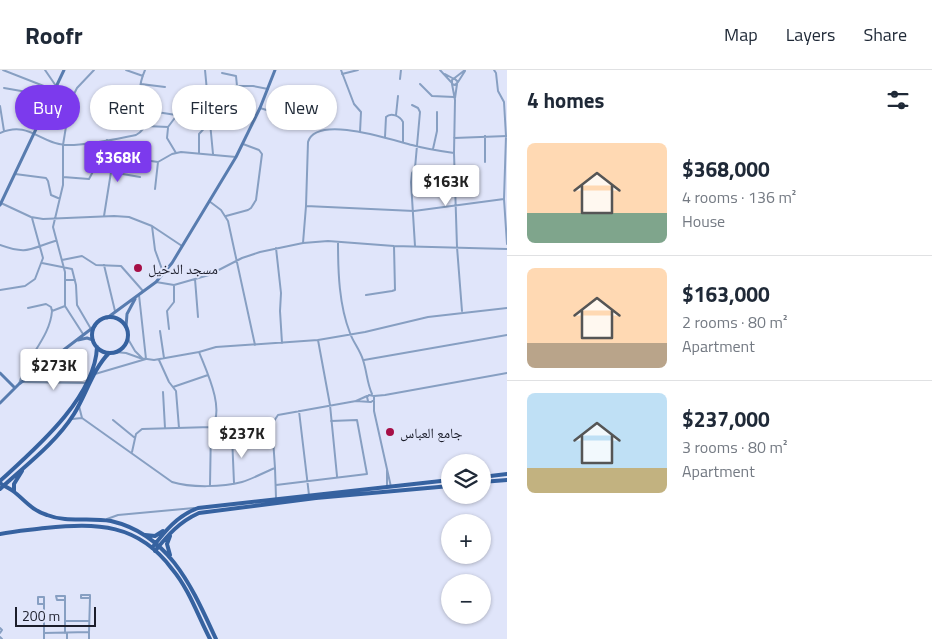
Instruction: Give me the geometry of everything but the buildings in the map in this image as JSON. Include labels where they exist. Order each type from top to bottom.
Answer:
[{"type":"main road","points":[[56,85],[64,70]]},
{"type":"main road","points":[[269,85],[274,70]]},
{"type":"main road","points":[[0,403],[21,383],[83,334],[138,296],[164,274],[236,157],[266,94]]},
{"type":"main road","points":[[0,204],[35,130]]},
{"type":"main road","points":[[1,485],[46,448],[70,420],[103,358],[123,347],[128,339],[126,327],[129,308],[138,296]]},
{"type":"main road","points":[[107,318],[116,318],[126,327]]},
{"type":"main road","points":[[93,328],[93,340],[97,347],[109,353]]},
{"type":"main road","points":[[75,341],[83,338],[93,340]]},
{"type":"main road","points":[[1,485],[72,407],[86,383],[95,362],[97,347]]},
{"type":"main road","points":[[0,373],[15,388]]},
{"type":"main road","points":[[14,491],[14,484],[26,466]]},
{"type":"main road","points":[[491,475],[507,474]]},
{"type":"main road","points":[[491,481],[507,480]]},
{"type":"main road","points":[[140,533],[154,536],[188,512],[198,508],[441,481]]},
{"type":"main road","points":[[1,485],[14,491],[27,504],[47,516],[68,520],[102,520],[120,524],[140,533],[157,545],[176,563]]},
{"type":"main road","points":[[157,545],[176,527],[189,518],[208,511],[316,498],[441,487]]},
{"type":"main road","points":[[154,549],[174,521]]},
{"type":"main road","points":[[0,534],[74,525],[98,525],[127,533],[154,549],[171,567],[182,582],[210,639]]},
{"type":"main road","points":[[176,527],[167,544],[169,553],[186,579],[216,639]]},
{"type":"street","points":[[2,70],[46,85]]},
{"type":"street","points":[[44,70],[53,85]]},
{"type":"street","points":[[83,334],[65,306],[64,269],[53,227],[63,177],[63,144],[70,102],[77,88],[94,70]]},
{"type":"street","points":[[126,70],[142,76]]},
{"type":"street","points":[[145,70],[141,84],[165,87]]},
{"type":"street","points":[[204,70],[206,85]]},
{"type":"street","points":[[341,70],[354,104],[361,112],[360,132]]},
{"type":"street","points":[[342,74],[358,70]]},
{"type":"street","points":[[400,79],[401,70]]},
{"type":"street","points":[[440,70],[452,84]]},
{"type":"street","points":[[462,312],[456,247],[454,99],[452,84],[454,79],[465,70]]},
{"type":"street","points":[[454,99],[458,83],[465,70]]},
{"type":"street","points":[[494,70],[498,91],[504,102],[507,136],[504,199],[507,244]]},
{"type":"street","points":[[222,73],[236,76],[236,85]]},
{"type":"street","points":[[444,74],[458,83]]},
{"type":"street","points":[[452,84],[458,83]]},
{"type":"street","points":[[420,84],[432,96],[454,99]]},
{"type":"street","points":[[4,88],[15,90]]},
{"type":"street","points":[[396,115],[398,96]]},
{"type":"street","points":[[412,105],[420,111],[415,168],[411,182],[415,246]]},
{"type":"street","points":[[0,106],[4,131]]},
{"type":"street","points":[[260,108],[266,110]]},
{"type":"street","points":[[433,150],[437,131],[437,112]]},
{"type":"street","points":[[385,137],[386,117],[388,115],[396,115],[403,122],[403,142]]},
{"type":"street","points":[[172,122],[168,127],[167,138],[176,153]]},
{"type":"street","points":[[162,127],[168,127]]},
{"type":"street","points":[[0,133],[22,129],[53,142],[63,144],[136,135],[143,130]]},
{"type":"street","points":[[199,153],[199,135],[203,130]]},
{"type":"street","points":[[211,130],[213,154]]},
{"type":"street","points":[[303,243],[308,142],[310,137],[316,132],[324,130],[360,132],[454,154]]},
{"type":"street","points":[[485,136],[485,162]]},
{"type":"street","points":[[454,138],[507,136]]},
{"type":"street","points":[[63,177],[87,180],[108,150],[107,140]]},
{"type":"street","points":[[226,216],[248,210],[256,200],[262,154],[259,150],[243,144]]},
{"type":"street","points":[[137,159],[158,162],[176,153],[199,153],[236,157]]},
{"type":"street","points":[[99,161],[111,172],[140,178]]},
{"type":"street","points":[[155,190],[158,162]]},
{"type":"street","points":[[104,216],[111,172]]},
{"type":"street","points":[[14,174],[46,178],[50,194],[58,198]]},
{"type":"street","points":[[306,206],[414,211],[455,204],[504,199]]},
{"type":"street","points":[[209,201],[226,216],[229,224],[254,345]]},
{"type":"street","points":[[0,204],[31,217],[42,219],[104,216],[129,217],[152,226],[182,246]]},
{"type":"street","points":[[0,290],[30,284],[36,279],[43,258],[31,217]]},
{"type":"street","points":[[152,226],[158,263],[164,274]]},
{"type":"street","points":[[0,246],[23,251],[56,241]]},
{"type":"street","points":[[156,282],[174,285],[209,275],[260,252],[303,243],[338,242],[394,246],[507,249]]},
{"type":"street","points":[[338,242],[341,292],[345,318],[350,334],[363,361],[368,384],[369,401],[374,411]]},
{"type":"street","points":[[366,294],[392,292],[395,290],[394,246]]},
{"type":"street","points":[[276,248],[281,293],[282,343]]},
{"type":"street","points":[[62,260],[82,256],[96,265],[118,265],[124,269],[143,292]]},
{"type":"street","points":[[42,263],[64,269],[72,269],[77,306],[93,328]]},
{"type":"street","points":[[104,265],[115,311]]},
{"type":"street","points":[[195,279],[198,317]]},
{"type":"street","points":[[65,280],[75,280]]},
{"type":"street","points":[[169,329],[167,311],[174,302],[174,285]]},
{"type":"street","points":[[138,296],[144,359]]},
{"type":"street","points":[[28,308],[47,304],[51,306],[52,310],[49,328],[25,368],[21,383],[86,383]]},
{"type":"street","points":[[52,310],[65,306]]},
{"type":"street","points":[[95,374],[144,359],[159,359],[216,347],[318,340],[428,317],[507,308]]},
{"type":"street","points":[[160,331],[164,358]]},
{"type":"street","points":[[363,361],[507,336]]},
{"type":"street","points":[[128,339],[135,351],[144,359]]},
{"type":"street","points":[[318,340],[330,405],[337,477]]},
{"type":"street","points":[[115,352],[126,353],[144,359]]},
{"type":"street","points":[[199,352],[208,375],[216,406],[216,420],[212,428],[210,485]]},
{"type":"street","points":[[159,359],[168,382],[176,391],[179,428]]},
{"type":"street","points":[[356,401],[368,396],[385,395],[507,373]]},
{"type":"street","points":[[173,387],[208,375]]},
{"type":"street","points":[[368,384],[374,395],[374,411],[387,470],[389,492]]},
{"type":"street","points":[[163,392],[165,428]]},
{"type":"street","points":[[276,499],[272,422],[278,415],[356,401],[369,401],[385,395]]},
{"type":"street","points":[[79,405],[82,418]]},
{"type":"street","points":[[299,411],[309,495]]},
{"type":"street","points":[[70,420],[82,418],[172,482],[189,486],[234,483],[249,479],[274,468]]},
{"type":"street","points":[[113,420],[135,438]]},
{"type":"street","points":[[276,485],[366,474],[368,471],[357,420],[332,421]]},
{"type":"street","points":[[132,452],[135,438],[142,429],[212,428]]},
{"type":"street","points":[[232,436],[234,483]]},
{"type":"street","points":[[102,520],[118,515],[198,508]]},
{"type":"street","points":[[89,639],[90,598]]},
{"type":"street","points":[[65,600],[67,639]]},
{"type":"street","points":[[43,604],[44,639]]},
{"type":"street","points":[[65,621],[89,621]]},
{"type":"street","points":[[0,628],[2,630],[0,633]]},
{"type":"street","points":[[44,633],[89,632]]},
{"type":"place","name":"مسجد الدخيل","points":[[138,268]]},
{"type":"place","name":"جامع العباس","points":[[390,432]]}]
